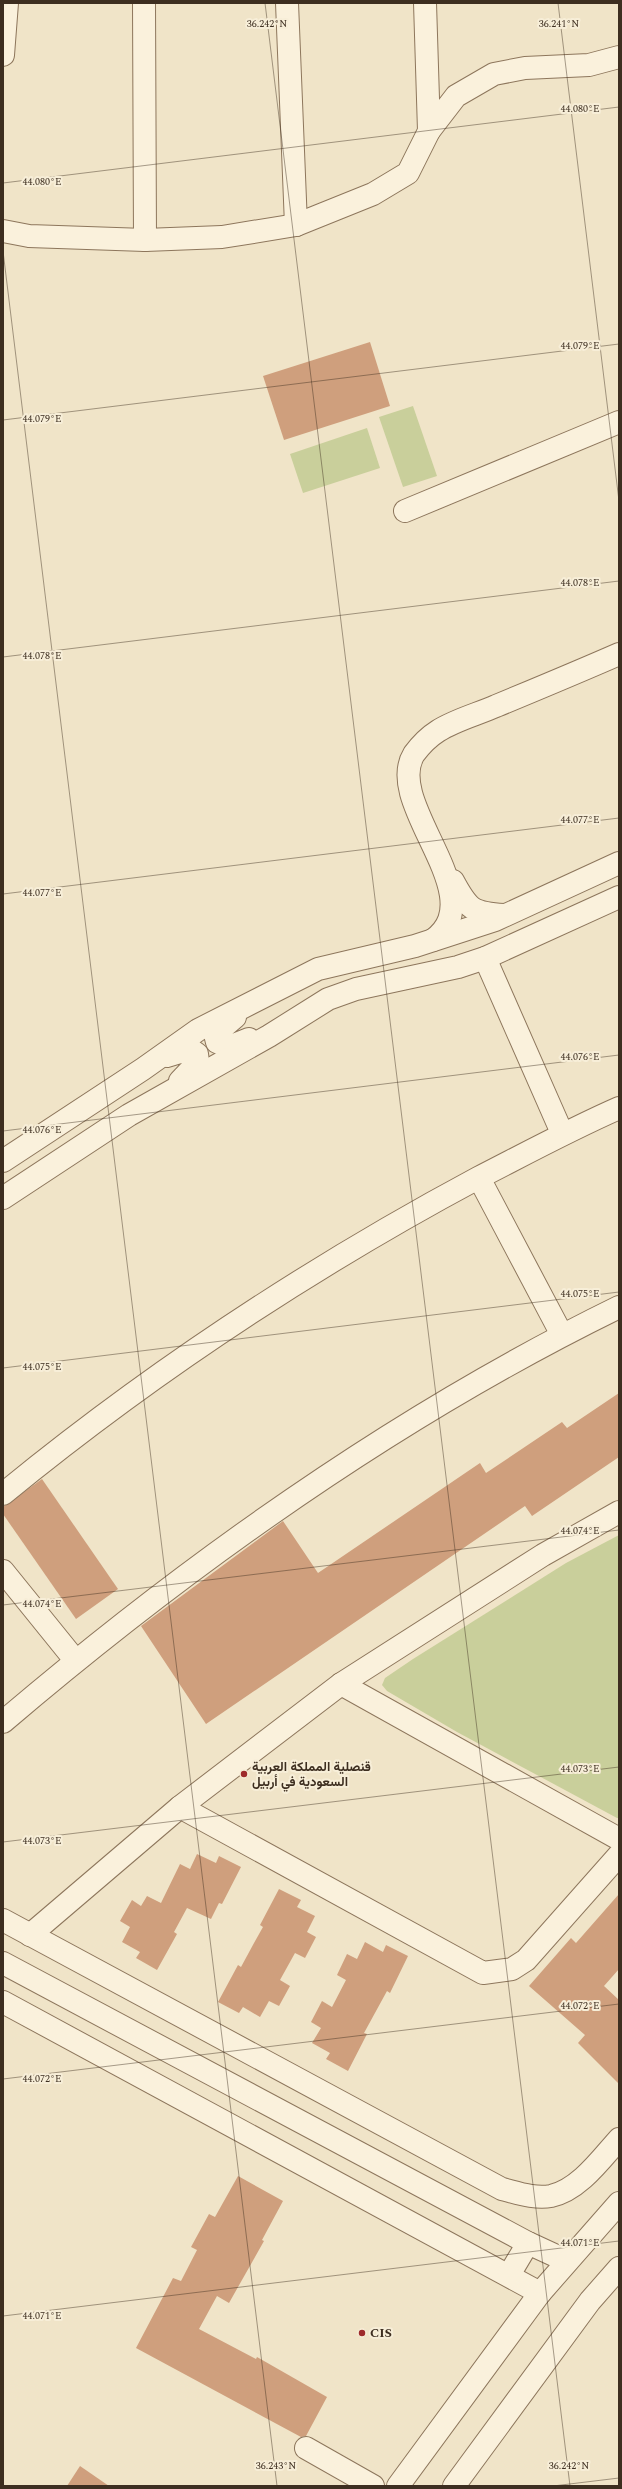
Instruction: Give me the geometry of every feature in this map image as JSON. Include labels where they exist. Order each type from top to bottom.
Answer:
[{"type":"street","points":[[144,3],[145,240]]},
{"type":"street","points":[[287,3],[296,224]]},
{"type":"street","points":[[425,3],[429,131]]},
{"type":"street","points":[[3,55],[6,4]]},
{"type":"street","points":[[3,231],[29,236],[145,240],[222,237],[296,224],[373,194],[408,173],[429,131],[456,96],[494,74],[525,68],[589,65],[619,57]]},
{"type":"street","points":[[405,511],[619,422]]},
{"type":"street","points":[[433,940],[446,928],[452,913],[452,896],[408,783],[409,770],[414,754],[426,741],[439,731],[619,654]]},
{"type":"street","points":[[434,847],[467,906],[484,914],[505,915]]},
{"type":"street","points":[[3,1161],[152,1063],[198,1030],[268,993],[318,969],[433,940],[505,915],[619,863]]},
{"type":"street","points":[[3,1198],[84,1143],[328,999],[356,989],[458,967],[485,958],[619,897]]},
{"type":"street","points":[[485,958],[562,1133]]},
{"type":"street","points":[[268,993],[218,1030],[215,1034],[217,1042],[229,1047],[289,1023]]},
{"type":"street","points":[[152,1063],[190,1049],[197,1054],[198,1062],[166,1094]]},
{"type":"street","points":[[3,1494],[76,1434],[180,1358],[288,1287],[405,1217],[562,1133],[619,1108]]},
{"type":"street","points":[[479,1178],[562,1335]]},
{"type":"street","points":[[3,1722],[75,1660],[316,1481],[403,1425],[562,1335],[619,1307]]},
{"type":"street","points":[[30,1935],[180,1807],[341,1684],[543,1555],[619,1512]]},
{"type":"street","points":[[3,1572],[75,1660]]},
{"type":"street","points":[[341,1684],[619,1839]]},
{"type":"street","points":[[180,1807],[483,1973],[512,1969],[526,1960],[619,1855]]},
{"type":"street","points":[[3,1920],[502,2189],[539,2197],[551,2196],[563,2191],[594,2167],[619,2139]]},
{"type":"street","points":[[3,1964],[528,2243],[567,2260]]},
{"type":"street","points":[[3,2002],[540,2293]]},
{"type":"street","points":[[398,2486],[540,2293],[567,2260],[619,2203]]},
{"type":"street","points":[[509,2275],[528,2243]]},
{"type":"street","points":[[454,2486],[590,2301],[619,2268]]},
{"type":"street","points":[[306,2448],[373,2486]]},
{"type":"green space","points":[[413,406],[437,476],[403,487],[379,417]]},
{"type":"green space","points":[[367,428],[380,468],[303,493],[290,454]]},
{"type":"green space","points":[[619,1535],[619,1818],[617,1818],[457,1732],[387,1691],[382,1685],[385,1678],[413,1659],[566,1563]]},
{"type":"building","points":[[370,342],[390,406],[284,440],[263,376]]},
{"type":"building","points":[[619,1393],[619,1457],[532,1516],[525,1506],[206,1724],[141,1626],[283,1521],[318,1573],[480,1463],[486,1473],[562,1422],[567,1428]]},
{"type":"building","points":[[42,1479],[118,1589],[76,1619],[3,1514],[3,1507]]},
{"type":"building","points":[[197,1854],[216,1863],[219,1856],[241,1867],[222,1904],[219,1903],[211,1919],[187,1908],[174,1932],[177,1934],[157,1970],[136,1958],[140,1952],[122,1942],[130,1927],[120,1921],[132,1900],[141,1906],[147,1896],[161,1903],[180,1864],[190,1869]]},
{"type":"building","points":[[279,1889],[301,1900],[297,1907],[315,1916],[307,1932],[316,1937],[305,1958],[295,1953],[280,1980],[290,1986],[279,2006],[269,2001],[260,2017],[243,2007],[239,2013],[218,2002],[238,1965],[241,1967],[263,1927],[260,1925]]},
{"type":"building","points":[[619,1894],[619,1969],[604,1986],[619,2000],[619,2084],[578,2043],[585,2035],[529,1986],[571,1938],[576,1943]]},
{"type":"building","points":[[365,1942],[383,1952],[386,1945],[408,1956],[390,1993],[387,1991],[364,2033],[367,2034],[348,2071],[326,2059],[330,2053],[312,2043],[321,2028],[311,2022],[322,2001],[332,2007],[346,1980],[337,1975],[347,1954],[357,1959]]},
{"type":"building","points":[[238,2176],[283,2201],[262,2240],[264,2241],[229,2303],[217,2296],[199,2329],[256,2359],[257,2357],[327,2397],[306,2436],[301,2437],[136,2348],[173,2278],[181,2281],[197,2250],[191,2247],[209,2214],[215,2217]]},
{"type":"building","points":[[80,2466],[109,2486],[67,2486]]},
{"type":"place","name":"قنصلية المملكة العربية السعودية في أربيل","points":[[244,1774]]},
{"type":"place","name":"CIS","points":[[362,2333]]}]
